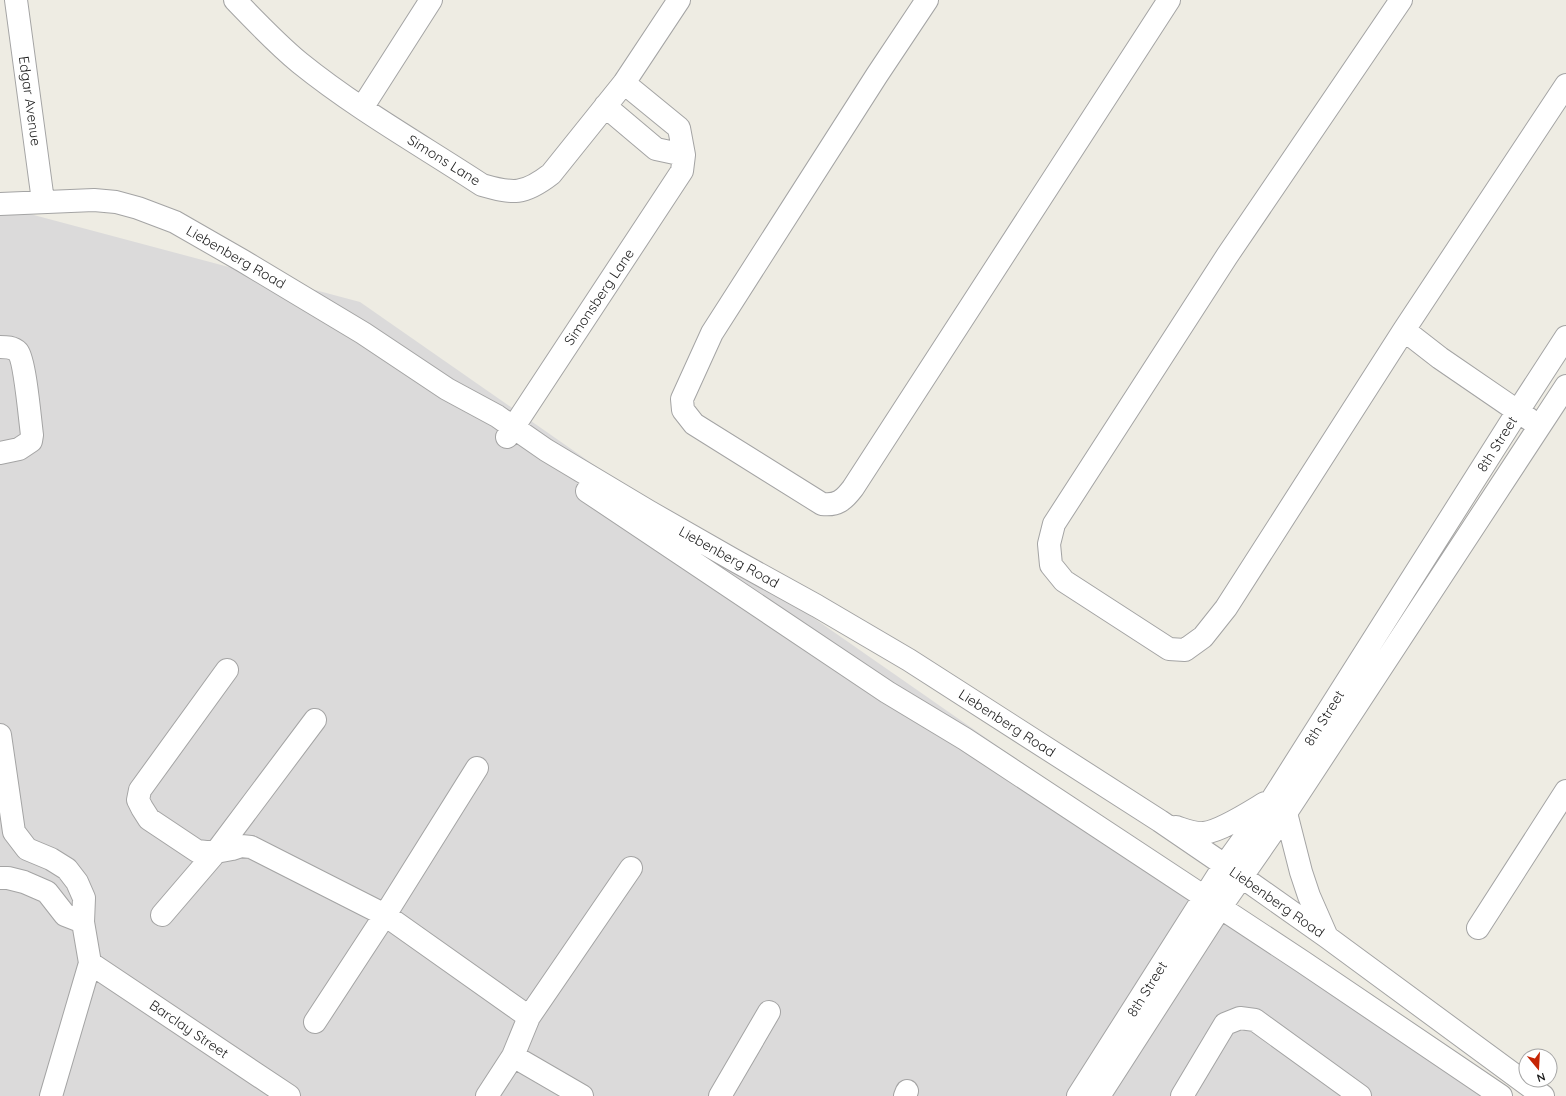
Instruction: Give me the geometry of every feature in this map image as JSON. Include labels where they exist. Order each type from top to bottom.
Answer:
[{"type":"street","name":"Edgar Avenue","points":[[16,0],[43,201]]},
{"type":"street","name":"Simons Lane","points":[[235,0],[266,32],[300,63],[362,108],[482,184],[502,190],[516,192],[540,182],[551,174],[624,83],[679,0]]},
{"type":"street","points":[[362,108],[431,0]]},
{"type":"street","points":[[927,0],[877,75],[712,333],[682,399],[683,410],[694,424],[822,504],[830,505],[844,500],[853,488],[1169,0]]},
{"type":"street","points":[[1401,0],[1226,256],[1054,524],[1049,544],[1051,565],[1064,581],[1169,649],[1185,650],[1203,637],[1226,608],[1404,330],[1566,85]]},
{"type":"street","name":"Simonsberg Lane","points":[[510,432],[679,178],[682,171],[684,155],[678,128],[624,83]]},
{"type":"street","points":[[605,106],[656,150],[684,155]]},
{"type":"street","name":"Liebenberg Road","points":[[0,204],[94,200],[116,202],[138,208],[175,222],[363,332],[447,389],[497,416],[510,432],[887,692],[966,739],[1501,1096]]},
{"type":"street","points":[[1404,330],[1440,358],[1518,411],[1540,428]]},
{"type":"street","name":"8th Street","points":[[1279,806],[1518,411],[1566,337]]},
{"type":"street","points":[[0,347],[16,350],[20,356],[24,373],[32,436],[31,441],[19,449],[0,453]]},
{"type":"street","name":"8th Street","points":[[1099,1096],[1233,871],[1540,428],[1566,386]]},
{"type":"street","name":"Liebenberg Road","points":[[510,432],[546,450],[648,511],[817,606],[909,660],[1160,821],[1327,937],[1543,1096]]},
{"type":"street","points":[[227,670],[140,790],[138,800],[149,819],[197,851],[216,852],[241,846],[251,847],[384,915],[529,1017]]},
{"type":"street","points":[[162,915],[216,852],[315,720]]},
{"type":"street","points":[[0,735],[14,832],[27,849],[51,859],[67,869],[77,882],[84,898],[83,922],[90,963],[51,1096]]},
{"type":"street","points":[[315,1022],[477,768]]},
{"type":"street","points":[[1478,928],[1566,790]]},
{"type":"street","points":[[1160,821],[1192,832],[1204,833],[1279,806],[1309,896],[1327,937]]},
{"type":"street","points":[[24,882],[27,849]]},
{"type":"street","points":[[487,1096],[513,1056],[529,1017],[631,868]]},
{"type":"street","points":[[0,878],[8,878],[24,882],[47,892],[65,915],[83,922]]},
{"type":"street","name":"8th Street","points":[[1078,1096],[1213,903]]},
{"type":"street","name":"Barclay Street","points":[[90,963],[289,1096]]},
{"type":"street","points":[[720,1096],[769,1012]]},
{"type":"street","points":[[1182,1096],[1225,1024],[1240,1018],[1255,1020],[1360,1096]]},
{"type":"street","points":[[513,1056],[582,1096]]},
{"type":"shaded area","points":[[0,206],[360,302],[1500,1096],[0,1096]]}]
